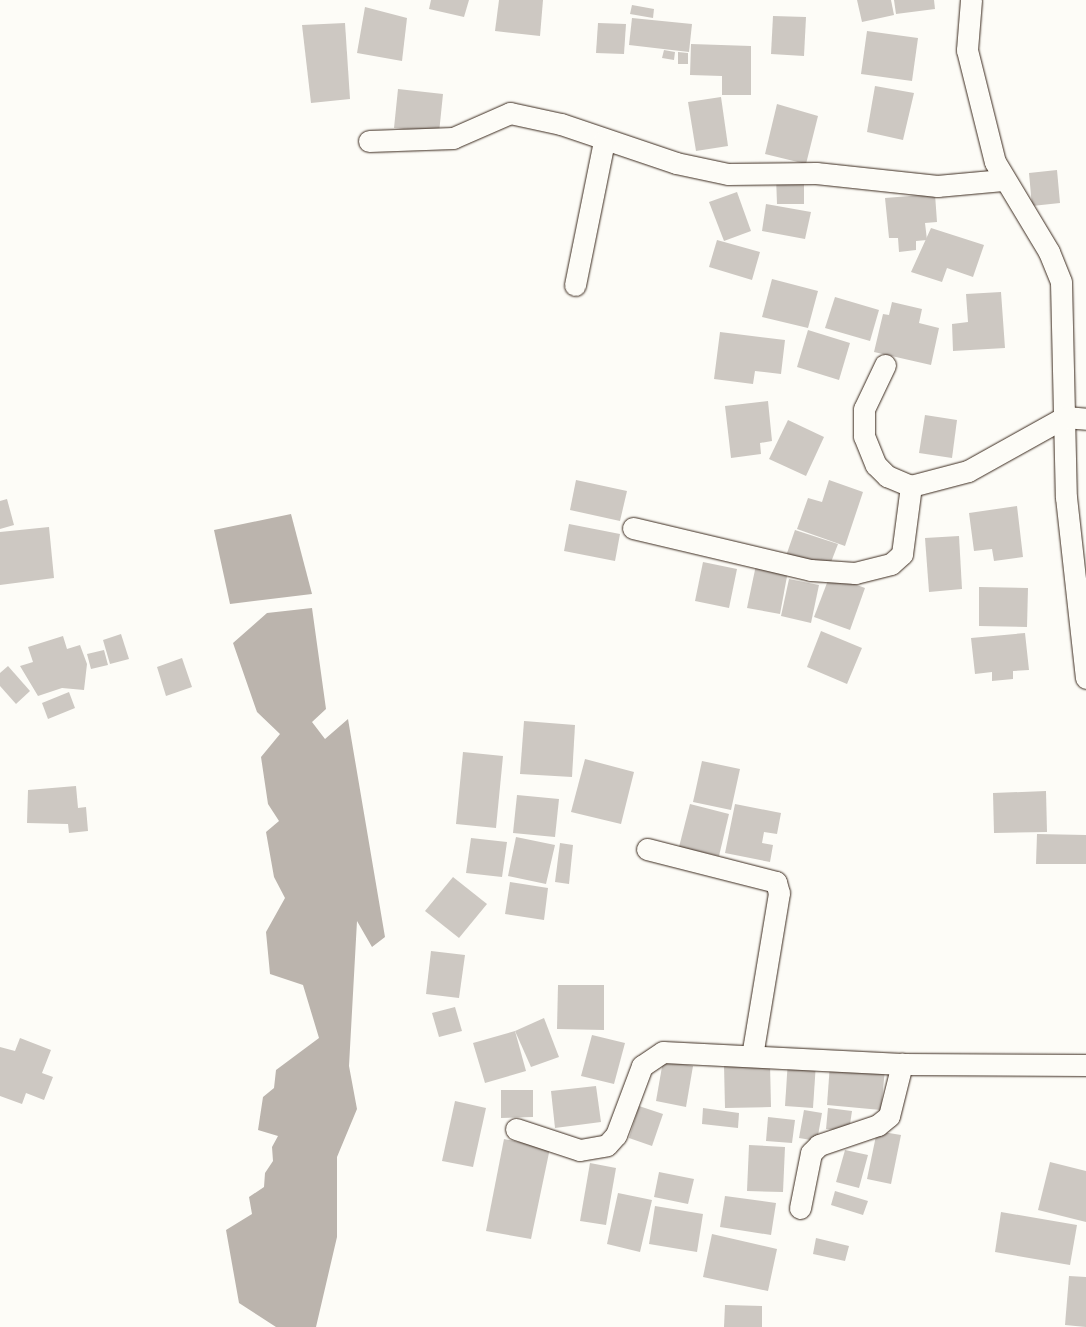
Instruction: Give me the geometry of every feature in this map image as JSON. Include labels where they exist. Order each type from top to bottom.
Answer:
[{"type":"street","points":[[970,0],[967,50],[1003,180],[1049,252],[1061,282],[1066,497],[1086,678]]},
{"type":"street","points":[[369,141],[453,138],[510,113],[604,141],[728,174],[816,173],[937,186],[1003,180]]},
{"type":"street","points":[[575,285],[604,141]]},
{"type":"street","points":[[885,365],[864,409],[864,436],[876,464],[887,476],[911,486],[968,470],[1065,417],[1086,419]]},
{"type":"street","points":[[633,528],[810,570],[855,573],[891,564],[902,554],[911,486]]},
{"type":"street","points":[[647,849],[776,882],[778,894],[752,1056]]},
{"type":"street","points":[[516,1129],[594,1151],[616,1135],[648,1058],[674,1052],[902,1064],[1086,1065]]},
{"type":"street","points":[[800,1208],[811,1153],[819,1145],[878,1125],[889,1116],[902,1064]]},
{"type":"shaded area","points":[[291,514],[312,594],[230,604],[214,530]]},
{"type":"shaded area","points":[[312,608],[326,709],[312,722],[325,739],[348,719],[385,937],[372,947],[357,921],[349,1066],[357,1109],[337,1157],[337,1237],[316,1327],[276,1327],[239,1303],[226,1230],[252,1214],[249,1197],[264,1187],[265,1173],[273,1161],[272,1147],[278,1136],[258,1130],[263,1097],[274,1088],[276,1070],[319,1038],[303,985],[270,974],[266,932],[285,898],[274,877],[266,832],[279,821],[268,804],[261,757],[280,734],[257,712],[233,643],[267,613]]},
{"type":"building","points":[[431,0],[469,0],[464,17],[429,9]]},
{"type":"building","points":[[499,0],[543,0],[540,36],[495,31]]},
{"type":"building","points":[[857,0],[891,0],[894,15],[862,22]]},
{"type":"building","points":[[894,0],[934,0],[935,9],[896,14]]},
{"type":"building","points":[[632,5],[654,9],[653,18],[630,14]]},
{"type":"building","points":[[365,7],[407,18],[402,61],[357,53]]},
{"type":"building","points":[[773,16],[806,17],[804,56],[771,54]]},
{"type":"building","points":[[632,18],[692,24],[689,52],[629,45]]},
{"type":"building","points":[[345,23],[350,99],[311,103],[302,25]]},
{"type":"building","points":[[598,23],[626,24],[624,54],[596,53]]},
{"type":"building","points":[[867,31],[918,38],[912,81],[861,74]]},
{"type":"building","points":[[691,44],[751,46],[751,95],[722,95],[722,76],[690,75]]},
{"type":"building","points":[[664,50],[675,52],[674,60],[662,58]]},
{"type":"building","points":[[678,52],[688,53],[688,64],[678,64]]},
{"type":"building","points":[[875,86],[914,93],[903,140],[867,132]]},
{"type":"building","points":[[398,89],[443,94],[439,133],[394,128]]},
{"type":"building","points":[[721,97],[728,146],[696,151],[688,102]]},
{"type":"building","points":[[777,104],[818,116],[806,164],[765,154]]},
{"type":"building","points":[[1057,170],[1060,203],[1032,206],[1029,173]]},
{"type":"building","points":[[804,175],[804,204],[777,204],[776,176]]},
{"type":"building","points":[[737,192],[751,231],[724,241],[709,202]]},
{"type":"building","points":[[935,194],[937,222],[925,223],[927,240],[916,241],[916,250],[899,252],[898,238],[889,238],[885,198]]},
{"type":"building","points":[[766,204],[811,212],[805,239],[762,231]]},
{"type":"building","points":[[931,228],[984,245],[973,277],[947,268],[942,282],[911,272]]},
{"type":"building","points":[[717,240],[760,252],[752,280],[709,267]]},
{"type":"building","points":[[772,279],[818,291],[808,328],[762,317]]},
{"type":"building","points":[[1001,292],[1005,348],[953,351],[952,324],[968,322],[966,294]]},
{"type":"building","points":[[835,297],[879,310],[870,341],[825,328]]},
{"type":"building","points":[[892,302],[922,309],[919,323],[939,328],[931,365],[874,352],[883,314],[889,315]]},
{"type":"building","points":[[808,330],[850,343],[839,380],[797,367]]},
{"type":"building","points":[[720,332],[785,340],[781,374],[755,371],[753,384],[714,379]]},
{"type":"building","points":[[768,401],[772,441],[760,443],[761,454],[731,458],[725,406]]},
{"type":"building","points":[[925,415],[957,420],[952,458],[919,453]]},
{"type":"building","points":[[788,420],[824,437],[806,476],[769,459]]},
{"type":"building","points":[[576,480],[627,491],[620,521],[570,510]]},
{"type":"building","points":[[829,480],[863,492],[845,546],[797,529],[808,498],[822,502]]},
{"type":"building","points":[[7,499],[14,525],[0,529],[0,501]]},
{"type":"building","points":[[1017,506],[1023,557],[994,561],[992,549],[974,551],[969,513]]},
{"type":"building","points":[[569,524],[620,534],[615,561],[564,551]]},
{"type":"building","points":[[49,527],[54,578],[0,585],[0,532]]},
{"type":"building","points":[[795,530],[838,544],[828,570],[786,556]]},
{"type":"building","points":[[959,536],[962,589],[929,592],[925,538]]},
{"type":"building","points":[[703,562],[737,569],[729,608],[695,601]]},
{"type":"building","points":[[756,565],[788,571],[780,614],[747,608]]},
{"type":"building","points":[[830,575],[865,588],[850,630],[814,617]]},
{"type":"building","points":[[789,579],[819,585],[811,623],[781,616]]},
{"type":"building","points":[[979,587],[1028,588],[1027,627],[979,626]]},
{"type":"building","points":[[821,631],[862,648],[847,684],[807,667]]},
{"type":"building","points":[[1025,633],[1029,670],[1013,671],[1013,679],[992,681],[992,672],[975,674],[971,638]]},
{"type":"building","points":[[121,634],[129,659],[110,664],[103,640]]},
{"type":"building","points":[[63,636],[67,649],[80,645],[87,664],[84,690],[62,688],[38,696],[20,666],[33,662],[28,647]]},
{"type":"building","points":[[104,650],[108,665],[91,669],[87,654]]},
{"type":"building","points":[[182,658],[192,687],[166,696],[157,667]]},
{"type":"building","points":[[8,666],[30,691],[16,704],[0,686],[0,673]]},
{"type":"building","points":[[69,692],[75,708],[48,719],[42,703]]},
{"type":"building","points":[[524,721],[575,725],[572,777],[520,774]]},
{"type":"building","points":[[463,752],[503,756],[496,828],[456,824]]},
{"type":"building","points":[[585,759],[634,772],[621,824],[571,812]]},
{"type":"building","points":[[702,761],[740,769],[731,810],[693,802]]},
{"type":"building","points":[[76,786],[78,808],[86,807],[88,831],[69,833],[68,824],[27,823],[28,790]]},
{"type":"building","points":[[1046,791],[1047,832],[994,833],[993,793]]},
{"type":"building","points":[[517,795],[559,799],[555,837],[513,833]]},
{"type":"building","points":[[690,804],[729,814],[719,856],[679,847]]},
{"type":"building","points":[[735,804],[781,813],[777,834],[764,832],[762,843],[773,845],[770,862],[725,853]]},
{"type":"building","points":[[1037,834],[1086,835],[1086,864],[1036,864]]},
{"type":"building","points":[[516,837],[555,845],[546,884],[508,876]]},
{"type":"building","points":[[471,838],[507,842],[502,877],[466,873]]},
{"type":"building","points":[[560,843],[573,845],[569,884],[555,882]]},
{"type":"building","points":[[453,877],[487,904],[459,938],[425,911]]},
{"type":"building","points":[[510,882],[548,888],[544,920],[505,914]]},
{"type":"building","points":[[431,951],[465,955],[459,998],[426,994]]},
{"type":"building","points":[[558,985],[604,985],[604,1030],[557,1029]]},
{"type":"building","points":[[455,1007],[462,1031],[439,1037],[432,1013]]},
{"type":"building","points":[[544,1018],[559,1057],[531,1067],[515,1031]]},
{"type":"building","points":[[515,1031],[526,1071],[485,1083],[473,1043]]},
{"type":"building","points":[[592,1035],[625,1043],[614,1084],[581,1076]]},
{"type":"building","points":[[20,1038],[51,1050],[42,1073],[53,1077],[44,1100],[26,1093],[22,1104],[0,1096],[0,1047],[15,1051]]},
{"type":"building","points":[[788,1060],[816,1063],[813,1108],[785,1106]]},
{"type":"building","points":[[663,1061],[693,1066],[686,1107],[656,1101]]},
{"type":"building","points":[[770,1064],[771,1107],[725,1108],[724,1065]]},
{"type":"building","points":[[830,1064],[885,1069],[881,1110],[827,1105]]},
{"type":"building","points":[[596,1086],[601,1122],[555,1128],[551,1091]]},
{"type":"building","points":[[501,1090],[533,1090],[533,1117],[501,1118]]},
{"type":"building","points":[[455,1101],[486,1108],[473,1167],[442,1161]]},
{"type":"building","points":[[639,1106],[663,1114],[652,1146],[629,1138]]},
{"type":"building","points":[[703,1108],[739,1113],[738,1128],[702,1124]]},
{"type":"building","points":[[828,1108],[852,1111],[849,1131],[826,1129]]},
{"type":"building","points":[[804,1110],[822,1113],[817,1141],[799,1138]]},
{"type":"building","points":[[768,1117],[795,1120],[792,1143],[766,1141]]},
{"type":"building","points":[[877,1131],[901,1135],[891,1184],[867,1179]]},
{"type":"building","points":[[504,1139],[550,1148],[531,1239],[486,1231]]},
{"type":"building","points":[[749,1145],[785,1147],[783,1192],[747,1191]]},
{"type":"building","points":[[845,1150],[868,1155],[859,1188],[836,1182]]},
{"type":"building","points":[[1050,1162],[1086,1171],[1086,1222],[1038,1210]]},
{"type":"building","points":[[590,1163],[616,1168],[606,1225],[580,1221]]},
{"type":"building","points":[[659,1172],[694,1179],[688,1204],[654,1197]]},
{"type":"building","points":[[835,1191],[868,1201],[863,1215],[831,1205]]},
{"type":"building","points":[[618,1193],[652,1200],[640,1252],[607,1244]]},
{"type":"building","points":[[725,1196],[776,1203],[771,1235],[720,1227]]},
{"type":"building","points":[[655,1206],[703,1214],[697,1252],[649,1244]]},
{"type":"building","points":[[1001,1212],[1077,1225],[1070,1265],[995,1252]]},
{"type":"building","points":[[712,1234],[777,1249],[768,1291],[703,1277]]},
{"type":"building","points":[[816,1238],[849,1246],[845,1261],[813,1254]]},
{"type":"building","points":[[1069,1276],[1086,1277],[1086,1327],[1065,1325]]},
{"type":"building","points":[[725,1305],[762,1306],[762,1327],[724,1327]]}]
